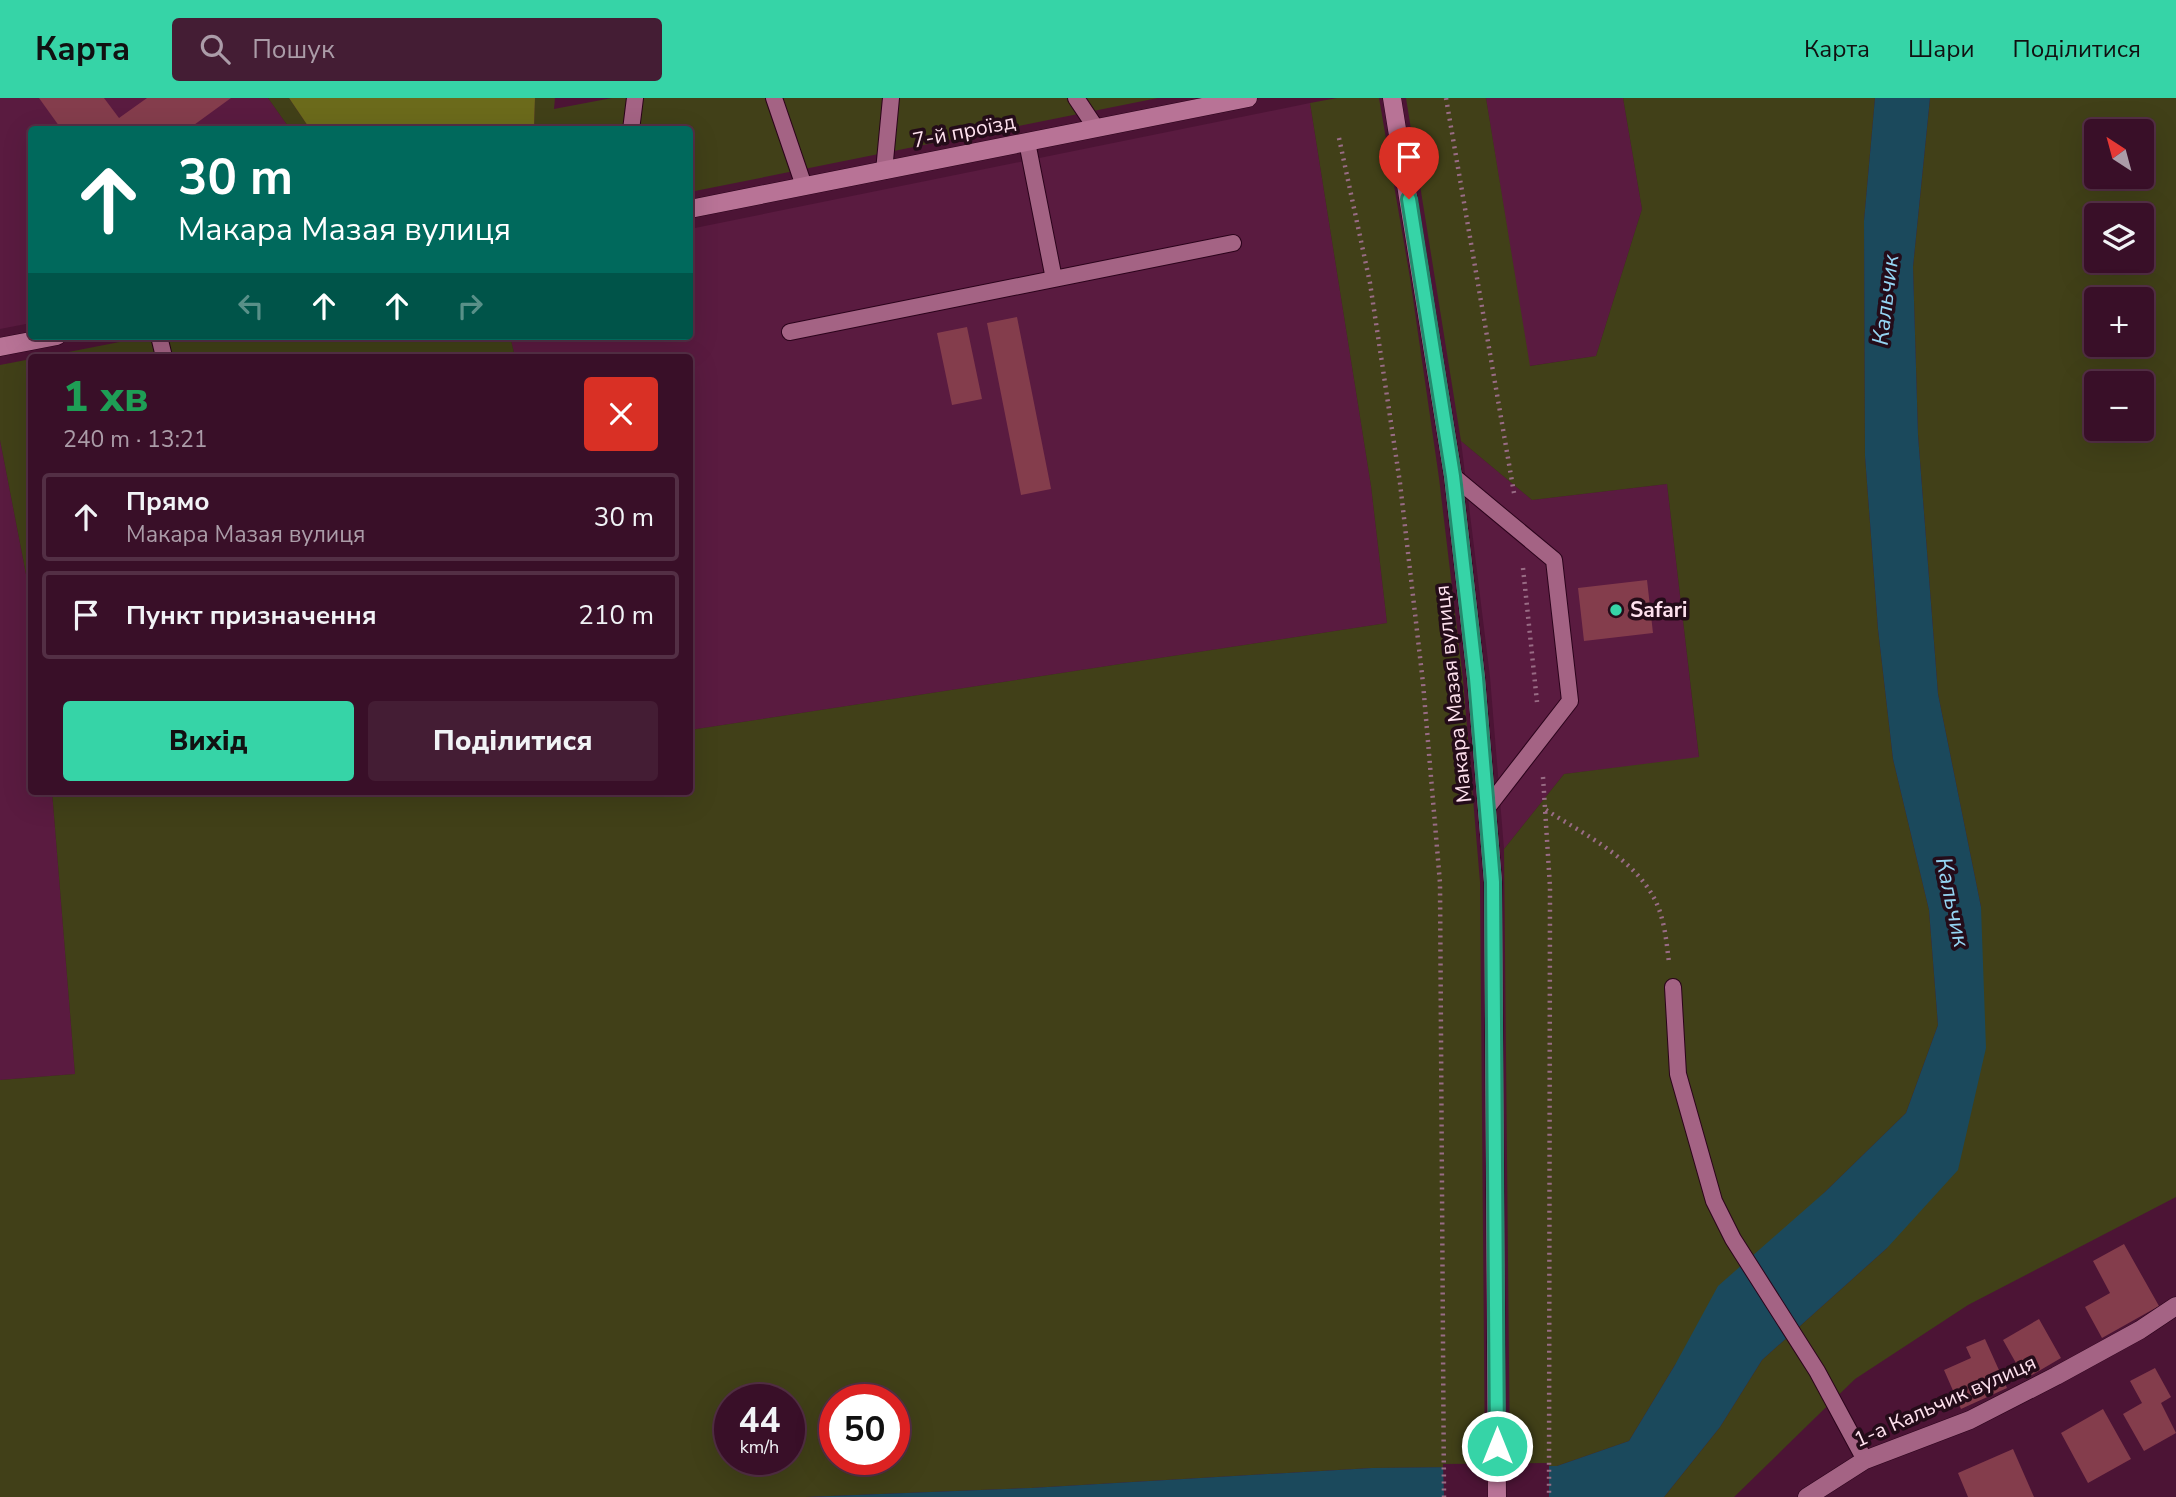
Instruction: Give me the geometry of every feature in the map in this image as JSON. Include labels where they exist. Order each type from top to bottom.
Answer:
[{"type":"main road","name":"7-й проїзд","points":[[693,208],[1248,98]]},
{"type":"main road","name":"Макара Мазая вулиця","points":[[1392,98],[1453,476],[1476,678],[1493,882],[1497,1497]]},
{"type":"main road","points":[[0,348],[38,340]]},
{"type":"street","name":"1-а Кальчик вулиця","points":[[1807,1497],[1866,1460],[1982,1413],[2140,1330],[2176,1306]]},
{"type":"lane","points":[[632,126],[635,98]]},
{"type":"lane","points":[[774,98],[804,186]]},
{"type":"lane","points":[[884,171],[891,98]]},
{"type":"lane","points":[[1076,98],[1096,128]]},
{"type":"lane","points":[[1027,142],[1054,279]]},
{"type":"lane","points":[[790,332],[1234,243]]},
{"type":"lane","points":[[1453,476],[1554,560],[1570,701],[1487,808]]},
{"type":"lane","points":[[1674,987],[1678,1074],[1714,1201],[1733,1239],[1817,1371],[1866,1460]]},
{"type":"path","points":[[1446,98],[1506,433],[1519,529],[1546,810],[1550,887],[1549,1497]]},
{"type":"path","points":[[1339,138],[1370,283],[1400,482],[1424,696],[1440,883],[1444,1497]]},
{"type":"path","points":[[1546,810],[1616,855],[1650,890],[1662,917],[1674,987]]},
{"type":"shaded area","points":[[0,98],[268,98],[288,126],[28,126],[28,324],[0,329]]},
{"type":"shaded area","points":[[268,98],[289,98],[308,126],[288,126]]},
{"type":"shaded area","points":[[289,98],[535,98],[534,126],[308,126]]},
{"type":"shaded area","points":[[535,98],[555,98],[554,109],[612,98],[1158,98],[693,191],[693,126],[534,126]]},
{"type":"shaded area","points":[[1337,98],[1379,98],[1410,278],[1439,478],[1463,679],[1480,882],[1485,1467],[1372,1468],[1031,1488],[806,1497],[0,1497],[0,1080],[75,1074],[52,795],[693,795],[693,730],[1387,623],[1371,486],[1310,103]]},
{"type":"shaded area","points":[[1406,98],[1486,98],[1530,366],[1596,356],[1642,209],[1623,98],[1875,98],[1864,221],[1865,456],[1878,629],[1893,759],[1929,910],[1938,1025],[1906,1113],[1825,1192],[1675,1365],[1629,1441],[1557,1466],[1510,1467],[1504,849],[1564,774],[1699,757],[1667,484],[1532,500],[1461,441]]},
{"type":"shaded area","points":[[1486,98],[1623,98],[1642,209],[1596,356],[1529,366]]},
{"type":"shaded area","points":[[1930,98],[2176,98],[2176,1197],[1968,1305],[1855,1379],[1734,1497],[1664,1497],[1720,1427],[1762,1360],[1887,1248],[1981,907],[1938,694],[1918,435],[1913,267]]},
{"type":"shaded area","points":[[1310,103],[1371,486],[1387,623],[693,730],[693,354],[514,354],[511,340],[693,340],[693,228]]},
{"type":"shaded area","points":[[130,340],[511,340],[514,354],[58,354]]},
{"type":"shaded area","points":[[28,360],[28,585],[0,440],[0,365]]},
{"type":"shaded area","points":[[0,440],[28,585],[28,795],[52,795],[75,1074],[0,1080]]},
{"type":"shaded area","points":[[1461,441],[1532,500],[1667,484],[1699,758],[1564,774],[1504,849],[1490,677]]},
{"type":"water","name":"Кальчик","points":[[1875,98],[1930,98],[1913,267],[1918,435],[1938,694],[1981,907],[1986,1048],[1958,1170],[1887,1248],[1762,1360],[1720,1427],[1664,1497],[806,1497],[1031,1488],[1372,1468],[1557,1466],[1629,1441],[1718,1286],[1825,1192],[1906,1113],[1938,1025],[1929,910],[1893,759],[1878,629],[1865,456],[1864,221]]},
{"type":"pier","points":[[1549,1463],[1549,1497],[1444,1497],[1443,1464]]},
{"type":"building","points":[[39,98],[104,98],[119,118],[147,98],[231,98],[192,126],[59,126]]},
{"type":"building","points":[[1017,317],[1051,489],[1021,495],[987,323]]},
{"type":"building","points":[[967,327],[982,399],[952,405],[937,333]]},
{"type":"building","points":[[1647,580],[1653,633],[1584,641],[1578,588]]},
{"type":"building","points":[[2124,1244],[2159,1306],[2102,1338],[2085,1307],[2110,1293],[2093,1261]]},
{"type":"building","points":[[2039,1319],[2061,1358],[2025,1379],[2003,1340]]},
{"type":"building","points":[[1985,1339],[2007,1388],[1961,1409],[1944,1370],[1971,1358],[1966,1347]]},
{"type":"building","points":[[2155,1368],[2171,1397],[2161,1403],[2176,1433],[2144,1451],[2123,1414],[2142,1403],[2130,1381]]},
{"type":"building","points":[[2103,1409],[2131,1459],[2088,1483],[2061,1433]]},
{"type":"building","points":[[2013,1449],[2034,1497],[1968,1497],[1958,1473]]},
{"type":"place","name":"Safari","points":[[1616,610]]},
{"type":"route","points":[[1409,199],[1453,476],[1476,678],[1493,882],[1497,1446]]}]
